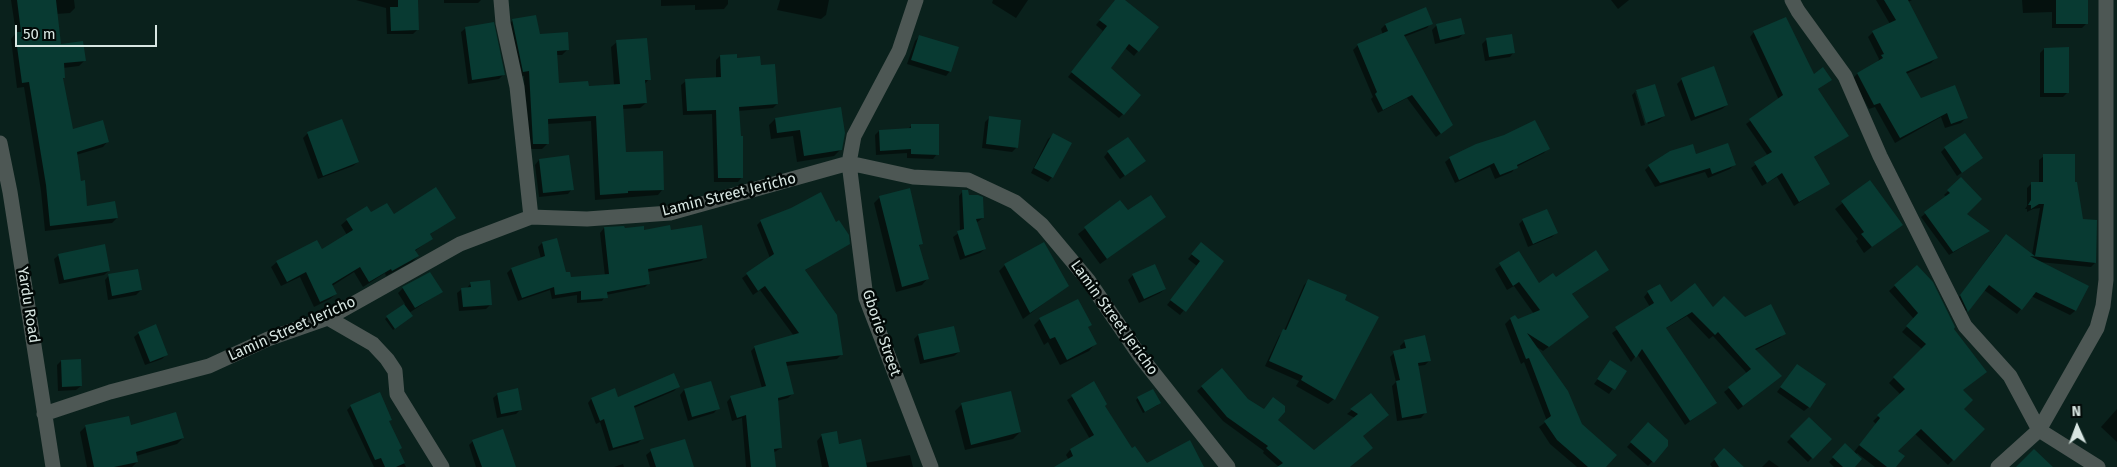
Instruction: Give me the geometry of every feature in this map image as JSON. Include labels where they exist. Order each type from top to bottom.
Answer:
[{"type":"street","points":[[501,0],[517,87],[531,217]]},
{"type":"street","name":"Gborie Street","points":[[916,0],[898,51],[854,136],[849,163],[866,298],[931,467]]},
{"type":"street","points":[[1792,0],[1798,12],[1845,76],[1880,156],[1964,326],[2010,376],[2039,430],[2098,467]]},
{"type":"street","points":[[1998,467],[2039,430],[2097,328],[2104,306],[2106,271],[2106,0]]},
{"type":"street","name":"Yardu Road","points":[[0,143],[10,192],[52,467]]},
{"type":"street","name":"Lamin Street Jericho","points":[[44,414],[110,392],[208,366],[268,339],[328,318],[460,244],[531,217],[587,219],[670,213],[849,163],[913,177],[968,180],[1015,202],[1042,225],[1088,280],[1140,356],[1228,467]]},
{"type":"street","points":[[328,318],[374,344],[387,359],[396,371],[397,394],[442,467]]},
{"type":"building","points":[[17,0],[56,0],[61,44],[83,41],[86,61],[64,63],[65,78],[63,78],[73,129],[103,120],[109,142],[77,152],[81,181],[85,180],[87,206],[115,201],[118,218],[50,226],[46,185],[29,82],[22,83],[15,32],[21,32]]},
{"type":"building","points":[[398,0],[418,0],[419,30],[391,31],[390,7],[398,7]]},
{"type":"building","points":[[1115,0],[1125,0],[1159,27],[1139,52],[1129,44],[1111,68],[1141,95],[1124,115],[1071,72],[1107,26],[1099,20]]},
{"type":"building","points":[[1884,0],[1908,0],[1938,58],[1906,72],[1921,98],[1955,85],[1968,118],[1951,124],[1947,113],[1900,138],[1880,103],[1874,105],[1857,73],[1883,58],[1881,55],[1884,54],[1872,31],[1896,20]]},
{"type":"building","points":[[2056,0],[2088,0],[2088,24],[2056,24]]},
{"type":"building","points":[[1426,7],[1433,24],[1404,35],[1453,125],[1441,134],[1412,95],[1383,110],[1375,94],[1377,92],[1357,44],[1388,31],[1385,24]]},
{"type":"building","points":[[536,15],[540,34],[568,32],[569,50],[557,51],[559,83],[588,81],[589,86],[620,84],[616,40],[647,38],[651,80],[645,80],[647,103],[623,105],[626,152],[663,151],[664,190],[628,191],[628,193],[600,195],[596,116],[548,119],[549,144],[533,144],[529,71],[523,72],[512,19]]},
{"type":"building","points":[[1786,17],[1814,74],[1823,67],[1832,80],[1818,89],[1849,136],[1814,157],[1830,184],[1799,202],[1782,173],[1767,183],[1754,162],[1772,152],[1749,119],[1783,95],[1753,31]]},
{"type":"building","points":[[1461,18],[1465,34],[1440,40],[1436,24]]},
{"type":"building","points":[[494,22],[505,75],[472,80],[465,27]]},
{"type":"building","points":[[1512,34],[1515,53],[1489,57],[1486,38]]},
{"type":"building","points":[[919,35],[959,47],[951,72],[911,60]]},
{"type":"building","points":[[2069,47],[2069,93],[2044,93],[2044,48]]},
{"type":"building","points":[[737,54],[737,58],[760,56],[761,65],[775,64],[778,104],[739,107],[741,136],[743,136],[743,178],[718,178],[716,110],[687,111],[685,79],[721,77],[720,55]]},
{"type":"building","points":[[1714,66],[1728,105],[1695,117],[1681,78]]},
{"type":"building","points":[[1655,84],[1665,116],[1646,123],[1636,90]]},
{"type":"building","points":[[841,107],[845,133],[842,150],[804,156],[800,130],[777,133],[775,118]]},
{"type":"building","points":[[989,116],[1021,120],[1018,148],[986,144]]},
{"type":"building","points":[[342,119],[359,162],[323,176],[307,132]]},
{"type":"building","points":[[1535,120],[1550,149],[1517,165],[1518,168],[1500,175],[1494,163],[1459,180],[1449,157],[1476,144],[1504,135]]},
{"type":"building","points":[[911,124],[939,124],[939,155],[911,154],[911,149],[880,151],[879,130],[911,128]]},
{"type":"building","points":[[1053,133],[1072,143],[1053,178],[1034,168]]},
{"type":"building","points":[[1965,133],[1983,158],[1962,173],[1944,147]]},
{"type":"building","points":[[1128,137],[1146,161],[1125,176],[1107,151]]},
{"type":"building","points":[[1728,143],[1736,165],[1712,174],[1710,168],[1660,183],[1648,165],[1670,151],[1693,144],[1696,154]]},
{"type":"building","points":[[2043,154],[2075,154],[2075,182],[2077,182],[2083,219],[2097,220],[2096,263],[2030,256],[2089,286],[2076,311],[2036,292],[2022,310],[1989,285],[1968,312],[1960,295],[2006,234],[2035,256],[2044,204],[2039,204],[2031,209],[2031,205],[2028,205],[2031,200],[2031,182],[2043,182]]},
{"type":"building","points":[[569,155],[574,190],[543,193],[539,159]]},
{"type":"building","points":[[1961,177],[1982,199],[1967,214],[1990,231],[1953,252],[1924,212],[1950,193],[1947,190]]},
{"type":"building","points":[[1870,180],[1903,225],[1872,247],[1861,234],[1864,232],[1841,201]]},
{"type":"building","points":[[436,187],[456,218],[430,234],[433,239],[415,250],[419,256],[369,282],[360,267],[332,284],[337,294],[320,302],[306,272],[287,282],[276,261],[317,240],[322,249],[353,230],[346,219],[367,206],[371,212],[387,203],[394,214]]},
{"type":"building","points":[[910,188],[923,244],[919,245],[929,279],[902,287],[879,196]]},
{"type":"building","points":[[962,190],[968,190],[969,195],[983,197],[984,218],[976,219],[986,249],[965,256],[957,231],[964,229]]},
{"type":"building","points":[[821,192],[836,222],[839,220],[849,235],[850,244],[805,270],[837,315],[843,355],[786,362],[794,394],[778,398],[782,448],[774,449],[776,467],[751,467],[746,415],[737,418],[730,396],[766,386],[754,346],[799,333],[765,286],[758,291],[746,273],[774,254],[760,220],[791,208]]},
{"type":"building","points":[[1151,195],[1166,217],[1107,259],[1084,227],[1120,200],[1128,210]]},
{"type":"building","points":[[1547,209],[1558,233],[1533,244],[1522,219]]},
{"type":"building","points":[[670,225],[671,230],[702,225],[707,258],[648,269],[650,284],[607,292],[608,298],[581,300],[581,291],[555,295],[554,287],[522,298],[511,268],[545,256],[542,242],[557,238],[566,272],[570,272],[571,277],[609,274],[604,227],[624,226],[625,228],[644,226],[644,230]]},
{"type":"building","points":[[1044,242],[1069,286],[1030,313],[1004,264]]},
{"type":"building","points":[[1201,242],[1224,261],[1186,312],[1170,300],[1200,261],[1191,254]]},
{"type":"building","points":[[105,244],[110,271],[64,280],[58,254]]},
{"type":"building","points":[[1596,250],[1609,270],[1572,294],[1589,317],[1549,347],[1527,333],[1568,391],[1582,424],[1617,455],[1606,467],[1588,467],[1557,440],[1544,421],[1551,416],[1529,358],[1526,359],[1510,318],[1515,315],[1518,319],[1540,310],[1519,282],[1513,286],[1499,263],[1519,251],[1539,283],[1553,273],[1556,277]]},
{"type":"building","points":[[1155,264],[1166,289],[1144,299],[1132,274]]},
{"type":"building","points":[[1917,265],[1933,282],[1955,327],[1954,329],[1987,372],[1963,390],[1973,400],[1964,409],[1985,429],[1954,461],[1921,429],[1898,451],[1905,456],[1896,467],[1887,467],[1859,445],[1880,418],[1877,415],[1905,389],[1893,377],[1926,344],[1906,326],[1918,313],[1894,285]]},
{"type":"building","points":[[138,269],[142,290],[112,296],[108,274]]},
{"type":"building","points":[[430,272],[443,292],[415,308],[402,287]]},
{"type":"building","points":[[1308,279],[1347,295],[1345,300],[1379,317],[1335,400],[1301,380],[1303,376],[1269,361],[1283,329],[1286,330]]},
{"type":"building","points":[[490,280],[492,305],[463,307],[461,288],[471,287],[470,282]]},
{"type":"building","points":[[1695,283],[1713,307],[1724,296],[1745,317],[1771,304],[1786,334],[1755,349],[1782,376],[1743,406],[1728,387],[1751,369],[1718,332],[1715,335],[1692,312],[1666,328],[1717,403],[1690,421],[1642,349],[1636,358],[1615,327],[1654,303],[1647,291],[1660,284],[1671,302]]},
{"type":"building","points":[[1078,299],[1092,325],[1088,327],[1097,344],[1067,360],[1055,337],[1050,339],[1039,318]]},
{"type":"building","points":[[404,304],[413,316],[395,329],[386,316]]},
{"type":"building","points":[[156,324],[168,355],[150,362],[138,332]]},
{"type":"building","points":[[954,326],[960,352],[924,360],[918,334]]},
{"type":"building","points":[[1425,335],[1431,361],[1418,363],[1427,413],[1402,418],[1396,381],[1400,380],[1393,351],[1406,348],[1404,340]]},
{"type":"building","points":[[81,359],[82,386],[62,387],[61,360]]},
{"type":"building","points":[[1610,360],[1627,371],[1615,390],[1597,379]]},
{"type":"building","points":[[1797,364],[1826,384],[1810,408],[1780,387]]},
{"type":"building","points":[[1222,368],[1248,399],[1264,409],[1273,397],[1285,406],[1285,412],[1278,420],[1314,450],[1358,414],[1350,409],[1371,393],[1389,415],[1363,436],[1373,448],[1350,467],[1277,467],[1283,463],[1266,448],[1268,446],[1227,417],[1201,386]]},
{"type":"building","points":[[674,373],[680,387],[634,406],[644,439],[613,448],[604,419],[600,421],[591,398],[615,388],[618,397]]},
{"type":"building","points":[[711,381],[720,409],[692,417],[684,389]]},
{"type":"building","points":[[1094,381],[1107,404],[1105,406],[1132,448],[1135,446],[1147,463],[1190,440],[1204,467],[1054,467],[1073,456],[1070,449],[1094,435],[1071,395]]},
{"type":"building","points":[[518,388],[522,410],[501,414],[497,393]]},
{"type":"building","points":[[1153,389],[1161,403],[1145,412],[1137,397]]},
{"type":"building","points":[[1011,391],[1021,432],[971,445],[961,403]]},
{"type":"building","points":[[380,392],[392,420],[389,421],[402,448],[399,450],[405,463],[396,467],[385,467],[381,458],[375,460],[350,405]]},
{"type":"building","points":[[176,412],[184,438],[136,452],[138,462],[114,467],[94,467],[85,425],[129,416],[131,425]]},
{"type":"building","points":[[1809,417],[1832,439],[1813,459],[1790,436]]},
{"type":"building","points":[[1648,422],[1668,440],[1668,446],[1654,463],[1630,442]]},
{"type":"building","points":[[503,429],[516,467],[482,467],[472,440]]},
{"type":"building","points":[[837,431],[839,444],[861,439],[867,467],[829,467],[821,434]]},
{"type":"building","points":[[685,439],[694,467],[656,467],[650,449]]},
{"type":"building","points":[[1845,443],[1862,459],[1855,467],[1843,467],[1832,457]]},
{"type":"building","points":[[1724,448],[1744,467],[1719,467],[1714,459]]},
{"type":"building","points":[[2034,449],[2053,467],[2016,467]]}]
